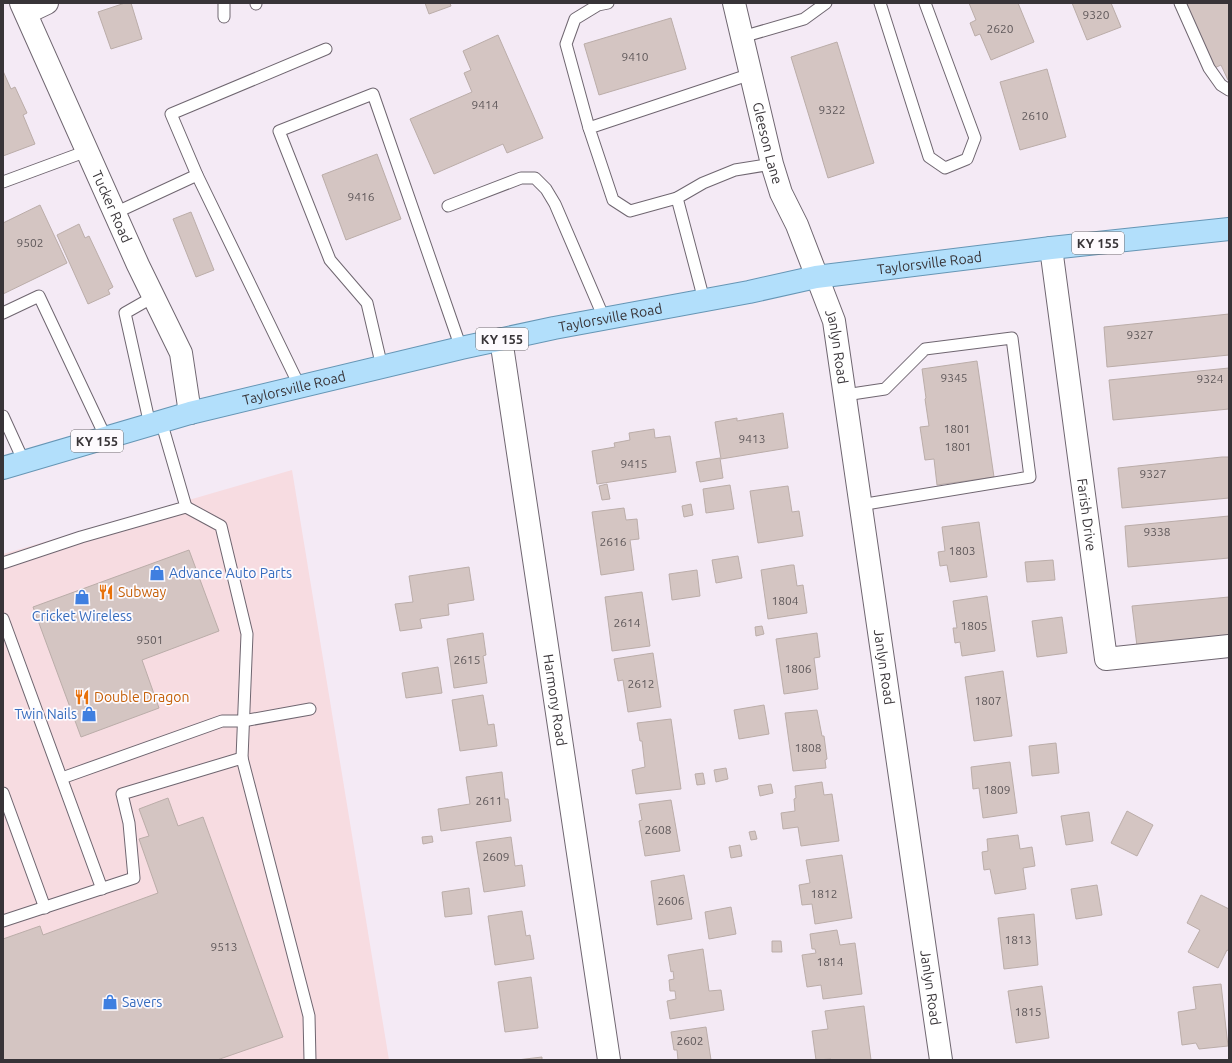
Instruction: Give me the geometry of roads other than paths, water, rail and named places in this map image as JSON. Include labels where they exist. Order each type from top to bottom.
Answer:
[{"type":"main road","name":"Taylorsville Road","points":[[3,468],[190,413],[461,348],[604,318],[704,300],[816,277],[1051,248],[1229,229]]},
{"type":"street","points":[[23,8],[47,3]]},
{"type":"street","name":"Gleeson Lane","points":[[734,3],[772,164],[781,193],[797,225],[816,277]]},
{"type":"street","name":"Tucker Road","points":[[23,8],[153,297],[181,353],[190,413]]},
{"type":"street","name":"Farish Drive","points":[[1051,248],[1106,659],[1229,646]]},
{"type":"street","name":"Janlyn Road","points":[[816,277],[834,321],[941,1060]]},
{"type":"street","name":"Harmony Road","points":[[501,339],[609,1060]]},
{"type":"lane","points":[[224,3],[224,17]]},
{"type":"lane","points":[[608,3],[598,5],[575,19],[566,44],[589,128],[614,200],[630,211],[677,198],[703,183],[735,170],[772,164]]},
{"type":"lane","points":[[742,37],[804,19],[826,3]]},
{"type":"lane","points":[[880,3],[929,158],[945,168],[967,159],[975,138],[925,3]]},
{"type":"lane","points":[[1180,3],[1209,68],[1221,85],[1229,90]]},
{"type":"lane","points":[[300,387],[197,175],[171,114],[326,49]]},
{"type":"lane","points":[[589,128],[751,74]]},
{"type":"lane","points":[[382,367],[367,303],[330,260],[279,131],[373,94],[461,348]]},
{"type":"lane","points":[[3,182],[87,151]]},
{"type":"lane","points":[[115,213],[197,175]]},
{"type":"lane","points":[[448,206],[521,178],[535,178],[546,189],[555,204],[604,318]]},
{"type":"lane","points":[[677,198],[704,300]]},
{"type":"lane","points":[[3,313],[40,296],[106,438]]},
{"type":"lane","points":[[153,297],[125,313],[156,423],[186,507],[222,526],[247,634],[242,758],[309,1016],[310,1060]]},
{"type":"lane","points":[[845,395],[885,389],[925,349],[1012,338],[1030,477],[860,505]]},
{"type":"lane","points":[[3,416],[24,462]]},
{"type":"lane","points":[[3,563],[186,507]]},
{"type":"lane","points":[[3,619],[102,889]]},
{"type":"lane","points":[[62,778],[222,720],[243,721],[310,709]]},
{"type":"lane","points":[[3,921],[134,878],[129,823],[122,794],[242,758]]},
{"type":"lane","points":[[3,793],[46,908]]},
{"type":"place","name":"Advance Auto Parts","points":[[157,573]]},
{"type":"place","name":"Subway","points":[[106,592]]},
{"type":"place","name":"Cricket Wireless","points":[[82,597]]},
{"type":"place","name":"Double Dragon","points":[[82,697]]},
{"type":"place","name":"Twin Nails","points":[[89,714]]},
{"type":"place","name":"Savers","points":[[110,1002]]}]
